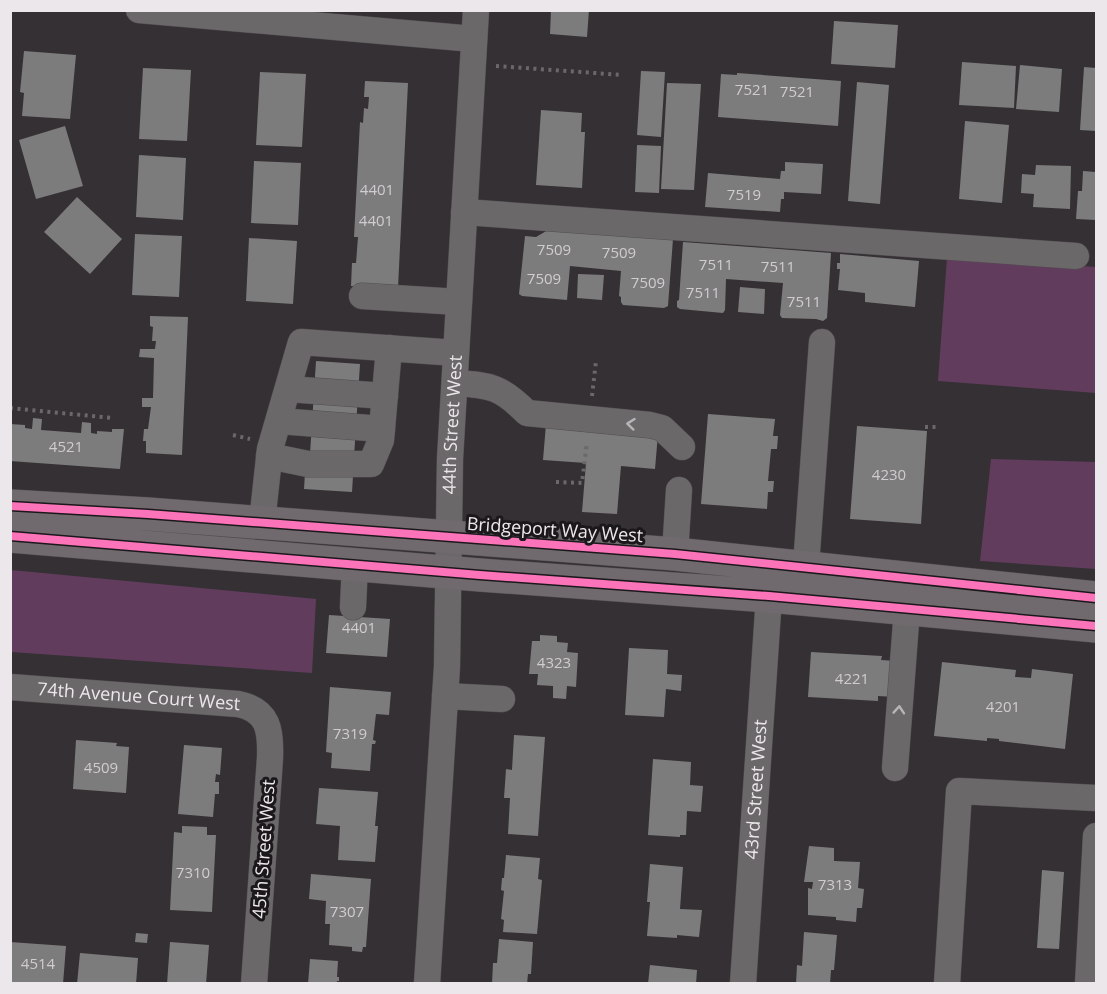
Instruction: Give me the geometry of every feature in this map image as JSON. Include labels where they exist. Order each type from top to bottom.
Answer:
[{"type":"main road","name":"Bridgeport Way West","points":[[10,506],[262,522],[675,554],[1096,598]]},
{"type":"main road","points":[[10,536],[769,596],[1096,626]]},
{"type":"street","points":[[139,10],[474,39]]},
{"type":"street","name":"44th Street West","points":[[427,984],[445,696],[450,459],[476,10]]},
{"type":"street","points":[[465,212],[1076,256]]},
{"type":"street","points":[[362,296],[459,302]]},
{"type":"street","points":[[262,522],[269,456],[301,342],[456,353]]},
{"type":"street","points":[[806,566],[822,342]]},
{"type":"street","points":[[269,456],[308,464],[371,464],[381,440],[389,348]]},
{"type":"street","points":[[455,383],[493,387],[511,397],[527,413],[662,428],[682,447]]},
{"type":"street","points":[[288,389],[385,396]]},
{"type":"street","points":[[279,421],[382,429]]},
{"type":"street","points":[[675,554],[679,490]]},
{"type":"street","points":[[353,607],[355,564]]},
{"type":"street","name":"43rd Street West","points":[[743,984],[769,596]]},
{"type":"street","points":[[895,768],[907,609]]},
{"type":"street","name":"74th Avenue Court West","points":[[10,687],[238,704],[252,708],[263,717]]},
{"type":"street","points":[[445,696],[502,699]]},
{"type":"street","name":"45th Street West","points":[[254,984],[270,758],[270,736],[263,717]]},
{"type":"street","points":[[946,984],[959,791],[1096,798]]},
{"type":"street","points":[[1088,984],[1096,836]]},
{"type":"path","points":[[496,66],[623,75]]},
{"type":"path","points":[[10,408],[112,418]]},
{"type":"path","points":[[926,427],[936,427]]},
{"type":"shaded area","points":[[947,258],[1096,267],[1096,393],[938,381]]},
{"type":"shaded area","points":[[991,459],[1096,462],[1096,569],[980,561]]},
{"type":"shaded area","points":[[11,570],[316,599],[312,673],[11,652]]},
{"type":"building","points":[[551,10],[589,10],[587,37],[550,34]]},
{"type":"building","points":[[834,21],[898,25],[895,68],[831,64]]},
{"type":"building","points":[[24,51],[76,55],[70,119],[22,116],[24,93],[20,92]]},
{"type":"building","points":[[962,62],[1016,66],[1014,108],[959,105]]},
{"type":"building","points":[[1020,65],[1062,69],[1059,112],[1016,109]]},
{"type":"building","points":[[1084,67],[1096,68],[1096,131],[1080,130]]},
{"type":"building","points":[[143,68],[191,70],[187,141],[139,139]]},
{"type":"building","points":[[641,71],[665,72],[661,137],[637,135]]},
{"type":"building","points":[[260,72],[306,74],[302,147],[256,145]]},
{"type":"building","points":[[737,73],[841,81],[838,126],[718,117],[721,74],[737,75]]},
{"type":"building","points":[[365,81],[408,83],[398,288],[351,286],[352,263],[356,263],[358,237],[354,237],[360,122],[363,123],[364,108],[368,109],[369,97],[364,97]]},
{"type":"building","points":[[857,82],[889,85],[880,204],[848,201]]},
{"type":"building","points":[[667,83],[701,84],[694,190],[661,189]]},
{"type":"building","points":[[541,110],[582,113],[581,132],[585,132],[582,188],[536,185]]},
{"type":"building","points":[[965,121],[1009,125],[1002,203],[959,199]]},
{"type":"building","points":[[65,126],[83,186],[36,199],[19,140]]},
{"type":"building","points":[[637,145],[661,146],[659,193],[635,192]]},
{"type":"building","points":[[139,155],[186,158],[183,220],[136,217]]},
{"type":"building","points":[[254,161],[301,163],[298,225],[251,223]]},
{"type":"building","points":[[785,162],[823,164],[821,194],[784,192],[780,212],[705,207],[708,173],[780,179],[781,171],[785,171]]},
{"type":"building","points":[[1036,165],[1071,166],[1070,209],[1033,207],[1034,194],[1021,193],[1022,174],[1035,175]]},
{"type":"building","points":[[1083,171],[1096,172],[1096,220],[1076,219],[1078,191],[1082,191]]},
{"type":"building","points":[[77,197],[122,239],[90,274],[44,232]]},
{"type":"building","points":[[548,230],[673,239],[668,306],[664,308],[623,305],[619,296],[621,271],[570,266],[567,300],[522,296],[519,294],[525,236],[536,237]]},
{"type":"building","points":[[135,234],[182,236],[179,297],[132,295]]},
{"type":"building","points":[[249,238],[297,241],[293,304],[246,301]]},
{"type":"building","points":[[683,242],[831,253],[827,318],[823,321],[782,318],[780,315],[783,283],[726,279],[723,313],[680,309],[677,307],[677,301],[679,300]]},
{"type":"building","points":[[840,254],[919,261],[915,307],[865,302],[865,293],[838,290],[840,269],[837,269],[837,263],[840,263]]},
{"type":"building","points":[[578,274],[604,275],[602,300],[577,298]]},
{"type":"building","points":[[740,287],[765,289],[764,314],[738,312]]},
{"type":"building","points":[[150,316],[188,317],[182,455],[146,453],[146,441],[143,441],[144,429],[148,429],[151,407],[142,407],[142,398],[153,398],[154,358],[139,357],[140,349],[155,349],[156,341],[152,341],[153,327],[150,326]]},
{"type":"building","points":[[316,361],[360,364],[354,457],[310,454]]},
{"type":"building","points":[[708,414],[775,419],[773,436],[778,436],[777,449],[771,449],[768,481],[774,481],[773,492],[768,492],[767,509],[701,504]]},
{"type":"building","points":[[33,418],[42,419],[41,430],[81,433],[82,422],[91,423],[91,433],[97,434],[97,431],[112,432],[112,429],[124,429],[120,469],[10,461],[10,424],[25,425],[25,428],[32,429]]},
{"type":"building","points":[[546,424],[658,434],[655,469],[621,466],[617,514],[582,512],[586,463],[543,460]]},
{"type":"building","points":[[857,426],[927,431],[921,524],[850,519]]},
{"type":"building","points":[[305,473],[353,476],[352,492],[304,489]]},
{"type":"building","points":[[329,615],[390,619],[387,657],[326,653]]},
{"type":"building","points":[[540,635],[557,636],[557,642],[568,643],[567,652],[578,653],[576,687],[567,686],[566,699],[553,698],[553,686],[537,685],[538,674],[529,674],[532,641],[540,641]]},
{"type":"building","points":[[629,648],[668,650],[667,674],[682,675],[681,691],[666,689],[664,717],[625,715]]},
{"type":"building","points":[[811,652],[882,656],[881,660],[897,661],[895,697],[878,696],[878,701],[808,697]]},
{"type":"building","points":[[942,662],[1016,670],[1015,677],[1031,678],[1032,669],[1073,674],[1065,749],[999,741],[999,739],[987,738],[987,741],[934,736]]},
{"type":"building","points":[[330,687],[391,692],[389,715],[376,714],[373,740],[376,741],[372,744],[370,771],[331,768],[332,753],[326,752]]},
{"type":"building","points":[[514,735],[545,737],[538,836],[508,834],[510,798],[504,798],[506,769],[512,770]]},
{"type":"building","points":[[76,740],[117,743],[116,746],[129,747],[126,793],[73,789]]},
{"type":"building","points":[[184,745],[222,748],[220,775],[216,774],[215,782],[219,782],[219,794],[215,794],[213,817],[178,814]]},
{"type":"building","points":[[653,759],[691,762],[690,785],[703,786],[701,812],[687,811],[686,835],[680,835],[680,837],[648,835]]},
{"type":"building","points":[[319,788],[378,792],[375,862],[338,860],[340,826],[316,824]]},
{"type":"building","points":[[182,826],[207,827],[207,835],[216,835],[212,912],[170,910],[174,832],[182,833]]},
{"type":"building","points":[[809,846],[834,848],[834,861],[860,862],[858,888],[864,889],[862,908],[857,908],[856,922],[836,920],[836,917],[808,915],[808,888],[812,889],[813,882],[804,882]]},
{"type":"building","points":[[506,855],[540,858],[538,879],[542,880],[537,934],[503,932],[504,920],[501,919],[504,891],[501,890]]},
{"type":"building","points":[[650,864],[683,867],[680,909],[702,910],[699,937],[647,936]]},
{"type":"building","points":[[1042,870],[1064,872],[1059,949],[1037,948]]},
{"type":"building","points":[[311,874],[371,879],[366,947],[363,947],[362,952],[352,951],[352,947],[329,945],[330,924],[325,924],[326,901],[309,899]]},
{"type":"building","points":[[804,932],[837,935],[834,970],[831,970],[830,984],[796,984],[797,965],[802,966]]},
{"type":"building","points":[[136,933],[148,934],[147,943],[135,942]]},
{"type":"building","points":[[499,939],[533,942],[531,974],[528,974],[527,984],[492,984],[493,963],[497,963]]},
{"type":"building","points":[[10,942],[66,946],[63,984],[27,982],[27,984],[10,984]]},
{"type":"building","points":[[170,942],[209,945],[206,984],[167,984]]},
{"type":"building","points":[[80,953],[138,958],[136,984],[77,984]]},
{"type":"building","points":[[310,959],[338,961],[339,981],[336,984],[308,984]]},
{"type":"building","points":[[650,965],[697,970],[696,984],[648,984]]},
{"type":"cycle path","points":[[10,506],[148,514],[675,554],[1096,598]]},
{"type":"cycle path","points":[[10,536],[480,575],[769,596],[1096,626]]}]
